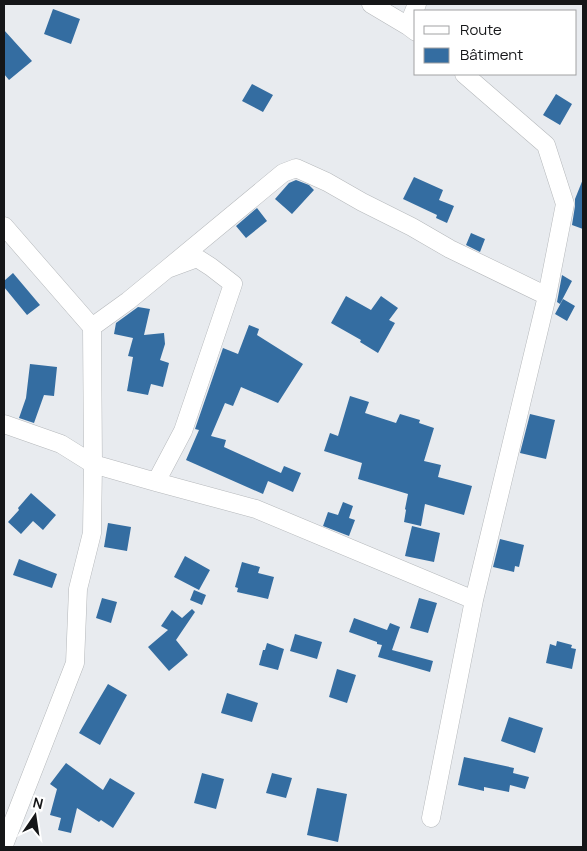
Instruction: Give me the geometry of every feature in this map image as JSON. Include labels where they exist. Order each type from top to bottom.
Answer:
[{"type":"street","points":[[371,4],[412,29]]},
{"type":"street","points":[[431,818],[474,600],[547,296],[566,204],[546,145],[465,75]]},
{"type":"street","points":[[92,327],[128,301],[283,172],[296,168],[327,182],[450,249],[547,296]]},
{"type":"street","points":[[4,226],[92,327],[93,464],[92,532],[78,589],[75,664],[4,845]]},
{"type":"street","points":[[156,482],[183,431],[233,284],[197,258],[167,269]]},
{"type":"street","points":[[4,424],[61,444],[93,464],[256,509],[474,600]]},
{"type":"building","points":[[53,9],[80,19],[71,44],[44,34]]},
{"type":"building","points":[[4,30],[32,61],[9,80],[4,74]]},
{"type":"building","points":[[252,84],[273,95],[263,112],[242,101]]},
{"type":"building","points":[[556,94],[572,104],[560,125],[543,115]]},
{"type":"building","points":[[414,177],[443,190],[439,200],[454,206],[447,223],[436,218],[437,215],[403,199]]},
{"type":"building","points":[[583,179],[583,229],[572,225],[575,199]]},
{"type":"building","points":[[296,180],[309,185],[314,190],[292,214],[275,199],[289,183]]},
{"type":"building","points":[[257,208],[267,221],[246,238],[236,226]]},
{"type":"building","points":[[471,233],[485,239],[480,252],[466,245]]},
{"type":"building","points":[[13,273],[40,305],[27,315],[4,287],[4,281]]},
{"type":"building","points":[[562,275],[572,281],[560,304],[557,302]]},
{"type":"building","points":[[346,296],[371,310],[381,296],[398,308],[389,320],[395,323],[378,353],[360,342],[361,340],[331,323]]},
{"type":"building","points":[[563,299],[575,306],[567,321],[555,314]]},
{"type":"building","points":[[138,307],[150,309],[144,335],[164,333],[165,344],[160,360],[169,363],[163,387],[151,384],[148,395],[127,391],[133,357],[128,356],[133,338],[114,334],[116,323]]},
{"type":"building","points":[[249,325],[259,329],[257,335],[303,364],[278,403],[241,387],[233,406],[225,403],[211,436],[226,440],[224,447],[281,473],[284,466],[301,473],[293,492],[268,481],[263,494],[186,460],[199,430],[195,429],[223,348],[238,354]]},
{"type":"building","points":[[30,364],[57,367],[54,396],[44,395],[34,423],[19,418],[26,398]]},
{"type":"building","points":[[350,396],[369,402],[365,413],[396,423],[400,414],[420,420],[419,423],[434,428],[424,461],[441,465],[438,477],[472,486],[464,515],[425,504],[421,526],[404,522],[408,494],[358,479],[362,463],[324,451],[330,433],[338,436]]},
{"type":"building","points":[[530,414],[555,420],[546,459],[520,453]]},
{"type":"building","points":[[31,493],[56,515],[43,530],[33,521],[21,534],[8,522]]},
{"type":"building","points":[[343,502],[353,506],[349,518],[355,520],[349,536],[323,526],[328,512],[338,515]]},
{"type":"building","points":[[108,523],[131,527],[127,551],[104,547]]},
{"type":"building","points":[[412,526],[440,533],[434,562],[405,556]]},
{"type":"building","points":[[500,539],[524,545],[519,567],[515,566],[514,572],[493,567]]},
{"type":"building","points":[[185,556],[210,570],[199,590],[174,577]]},
{"type":"building","points":[[19,559],[57,574],[52,588],[13,575]]},
{"type":"building","points":[[242,562],[260,567],[258,573],[274,577],[268,599],[237,592],[238,588],[235,587]]},
{"type":"building","points":[[194,590],[206,595],[202,605],[190,600]]},
{"type":"building","points":[[102,598],[117,602],[111,623],[96,618]]},
{"type":"building","points":[[419,598],[437,603],[428,633],[410,628]]},
{"type":"building","points":[[192,609],[195,612],[176,640],[188,655],[169,671],[148,647],[168,630],[161,626],[172,610],[182,618]]},
{"type":"building","points":[[354,618],[387,630],[390,623],[400,627],[392,650],[433,661],[430,672],[378,657],[382,645],[349,632]]},
{"type":"building","points":[[295,634],[322,642],[317,659],[290,651]]},
{"type":"building","points":[[557,641],[572,645],[571,648],[576,649],[572,669],[546,663],[550,644],[556,646]]},
{"type":"building","points":[[267,643],[284,649],[278,670],[259,665]]},
{"type":"building","points":[[337,669],[356,675],[347,703],[329,697]]},
{"type":"building","points":[[108,684],[127,695],[100,745],[79,733]]},
{"type":"building","points":[[227,693],[258,703],[252,722],[221,713]]},
{"type":"building","points":[[509,717],[543,728],[535,753],[501,741]]},
{"type":"building","points":[[464,757],[514,768],[513,773],[529,777],[525,789],[510,785],[509,792],[484,787],[484,791],[458,785]]},
{"type":"building","points":[[66,763],[103,790],[110,778],[135,793],[113,828],[101,820],[99,822],[77,808],[71,833],[58,830],[61,818],[50,815],[57,789],[50,784]]},
{"type":"building","points":[[202,773],[224,779],[216,809],[194,803]]},
{"type":"building","points":[[272,773],[292,778],[286,798],[266,793]]},
{"type":"building","points":[[317,788],[347,794],[338,842],[307,835]]}]
